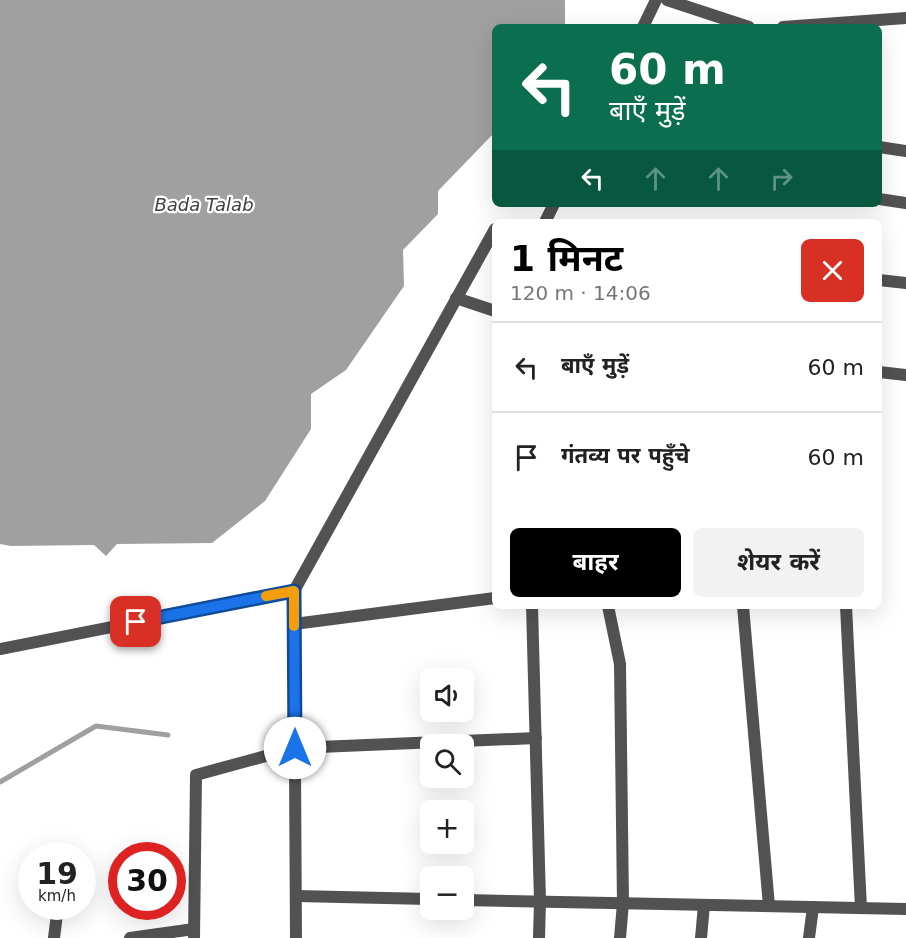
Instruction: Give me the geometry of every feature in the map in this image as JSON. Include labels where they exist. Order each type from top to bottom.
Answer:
[{"type":"street","points":[[644,24],[656,0]]},
{"type":"street","points":[[667,0],[740,24]]},
{"type":"street","points":[[824,24],[906,18]]},
{"type":"street","points":[[882,147],[906,151],[906,142]]},
{"type":"street","points":[[882,199],[906,203]]},
{"type":"street","points":[[296,938],[294,591],[492,234]]},
{"type":"street","points":[[882,280],[906,283]]},
{"type":"street","points":[[456,298],[492,310]]},
{"type":"street","points":[[882,372],[906,375]]},
{"type":"street","points":[[0,650],[294,591]]},
{"type":"street","points":[[294,624],[492,598]]},
{"type":"street","points":[[532,609],[539,938]]},
{"type":"street","points":[[609,609],[621,664],[623,903],[620,938]]},
{"type":"street","points":[[743,609],[769,906]]},
{"type":"street","points":[[846,609],[861,908]]},
{"type":"street","points":[[130,938],[194,933],[196,775],[295,748],[536,738]]},
{"type":"street","points":[[296,896],[420,899]]},
{"type":"street","points":[[474,900],[906,909]]},
{"type":"street","points":[[701,938],[704,905]]},
{"type":"street","points":[[809,938],[813,907]]},
{"type":"street","points":[[54,938],[56,920]]},
{"type":"water","name":"Bada Talab","points":[[0,0],[565,0],[565,24],[492,24],[492,135],[438,191],[438,214],[403,250],[404,286],[346,370],[311,394],[311,429],[265,501],[212,543],[117,544],[106,556],[94,545],[11,546],[0,544]]},
{"type":"waterway","points":[[0,782],[96,726],[168,735]]},
{"type":"slow traffic","points":[[266,596],[294,591],[294,626]]},
{"type":"route","points":[[136,622],[294,591],[295,748]]}]
